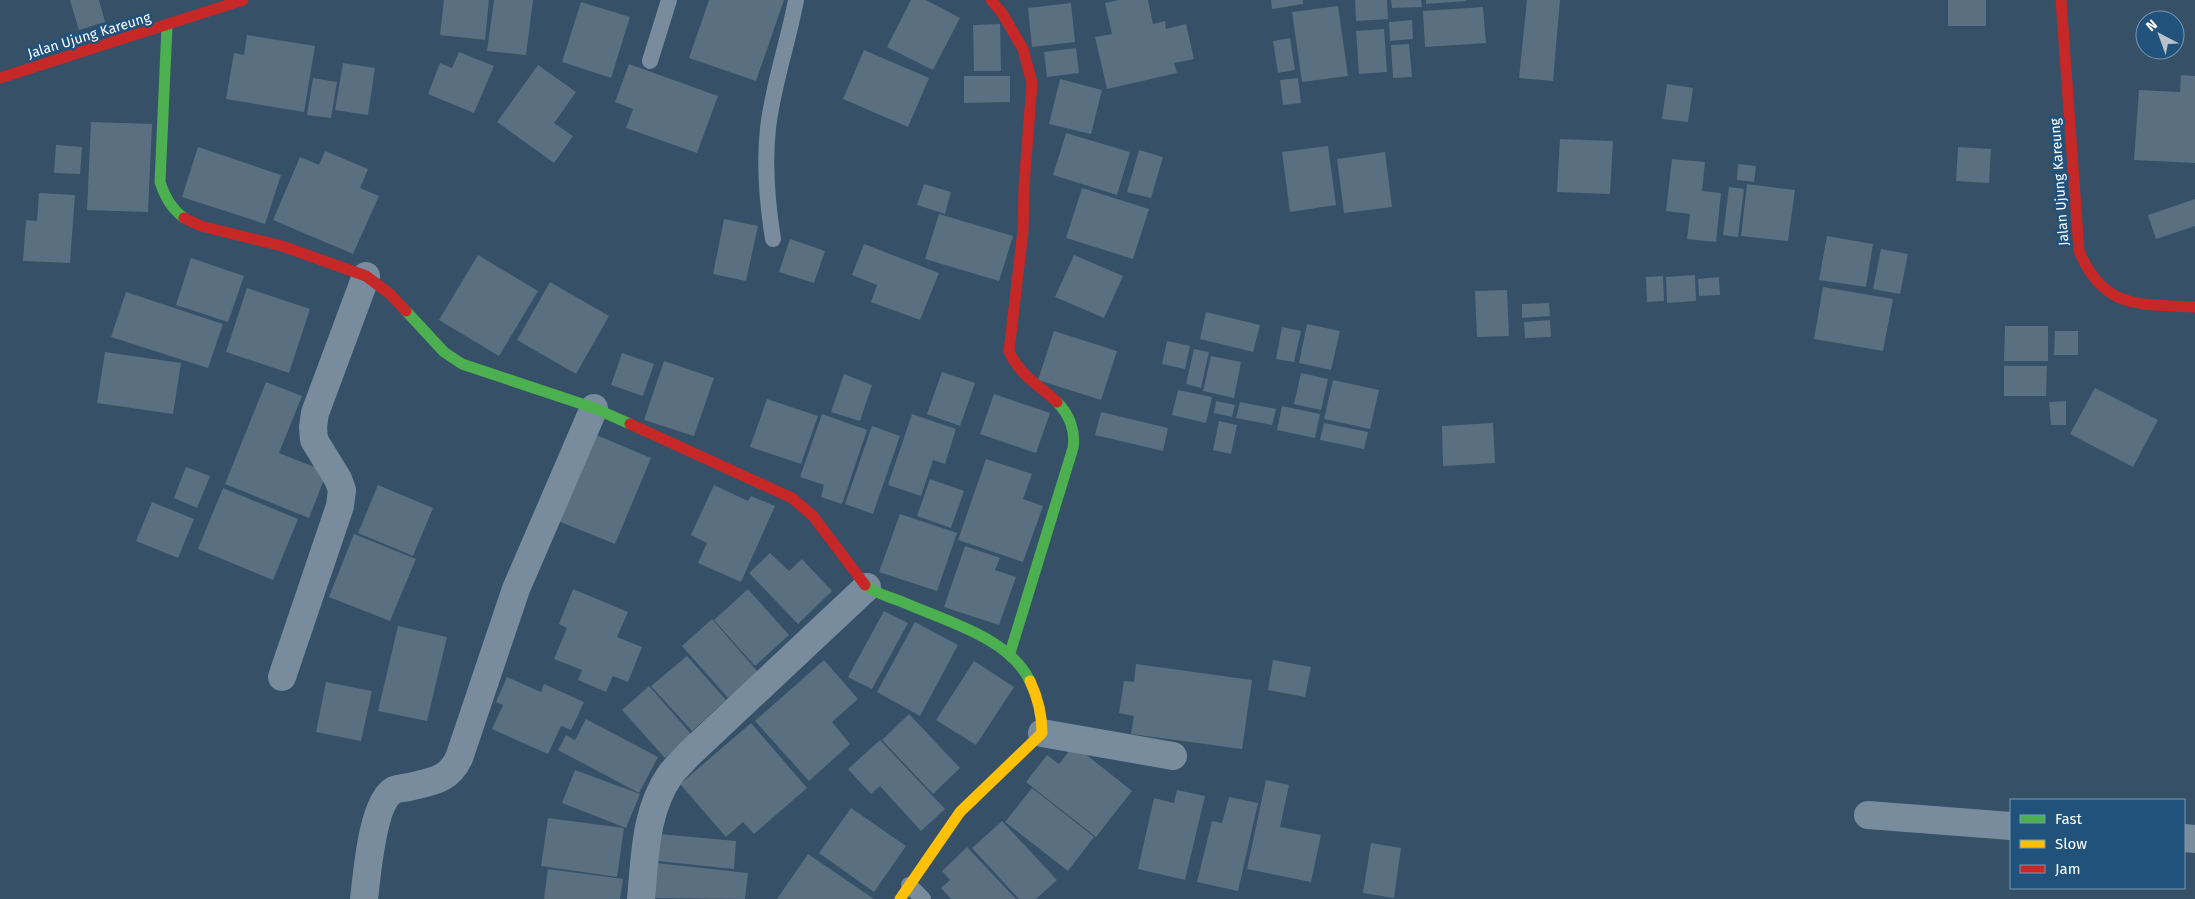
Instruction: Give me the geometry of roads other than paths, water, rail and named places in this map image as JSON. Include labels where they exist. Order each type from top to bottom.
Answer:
[{"type":"street","name":"Jalan Ujung Kareung","points":[[0,78],[167,26],[243,0]]},
{"type":"street","points":[[991,0],[1002,13],[1023,49],[1032,83],[1024,186],[1023,231],[1009,352],[1016,365],[1028,379],[1060,405],[1072,422],[1075,439],[1010,653]]},
{"type":"street","name":"Jalan Ujung Kareung","points":[[2061,0],[2079,251],[2085,269],[2095,283],[2110,294],[2130,302],[2195,307]]},
{"type":"street","points":[[167,26],[160,175],[164,196],[173,209],[185,219],[201,226],[282,246],[366,276],[390,294],[444,352],[462,364],[594,408],[792,498],[813,516],[867,587],[991,640],[1010,653],[1026,672],[1036,693],[1042,720],[1042,734],[990,781],[960,812],[900,899]]},
{"type":"street","points":[[282,677],[342,490],[338,479],[314,440],[315,413],[366,276]]},
{"type":"street","points":[[364,899],[373,830],[387,797],[394,790],[445,776],[454,769],[516,589],[594,408]]},
{"type":"street","points":[[641,899],[648,827],[656,802],[670,776],[688,755],[867,587]]},
{"type":"street","points":[[1042,734],[1173,756]]},
{"type":"street","points":[[1868,815],[2010,826]]},
{"type":"lane","points":[[650,61],[669,0]]},
{"type":"lane","points":[[773,239],[765,172],[768,127],[796,0]]},
{"type":"lane","points":[[909,885],[923,899]]}]
